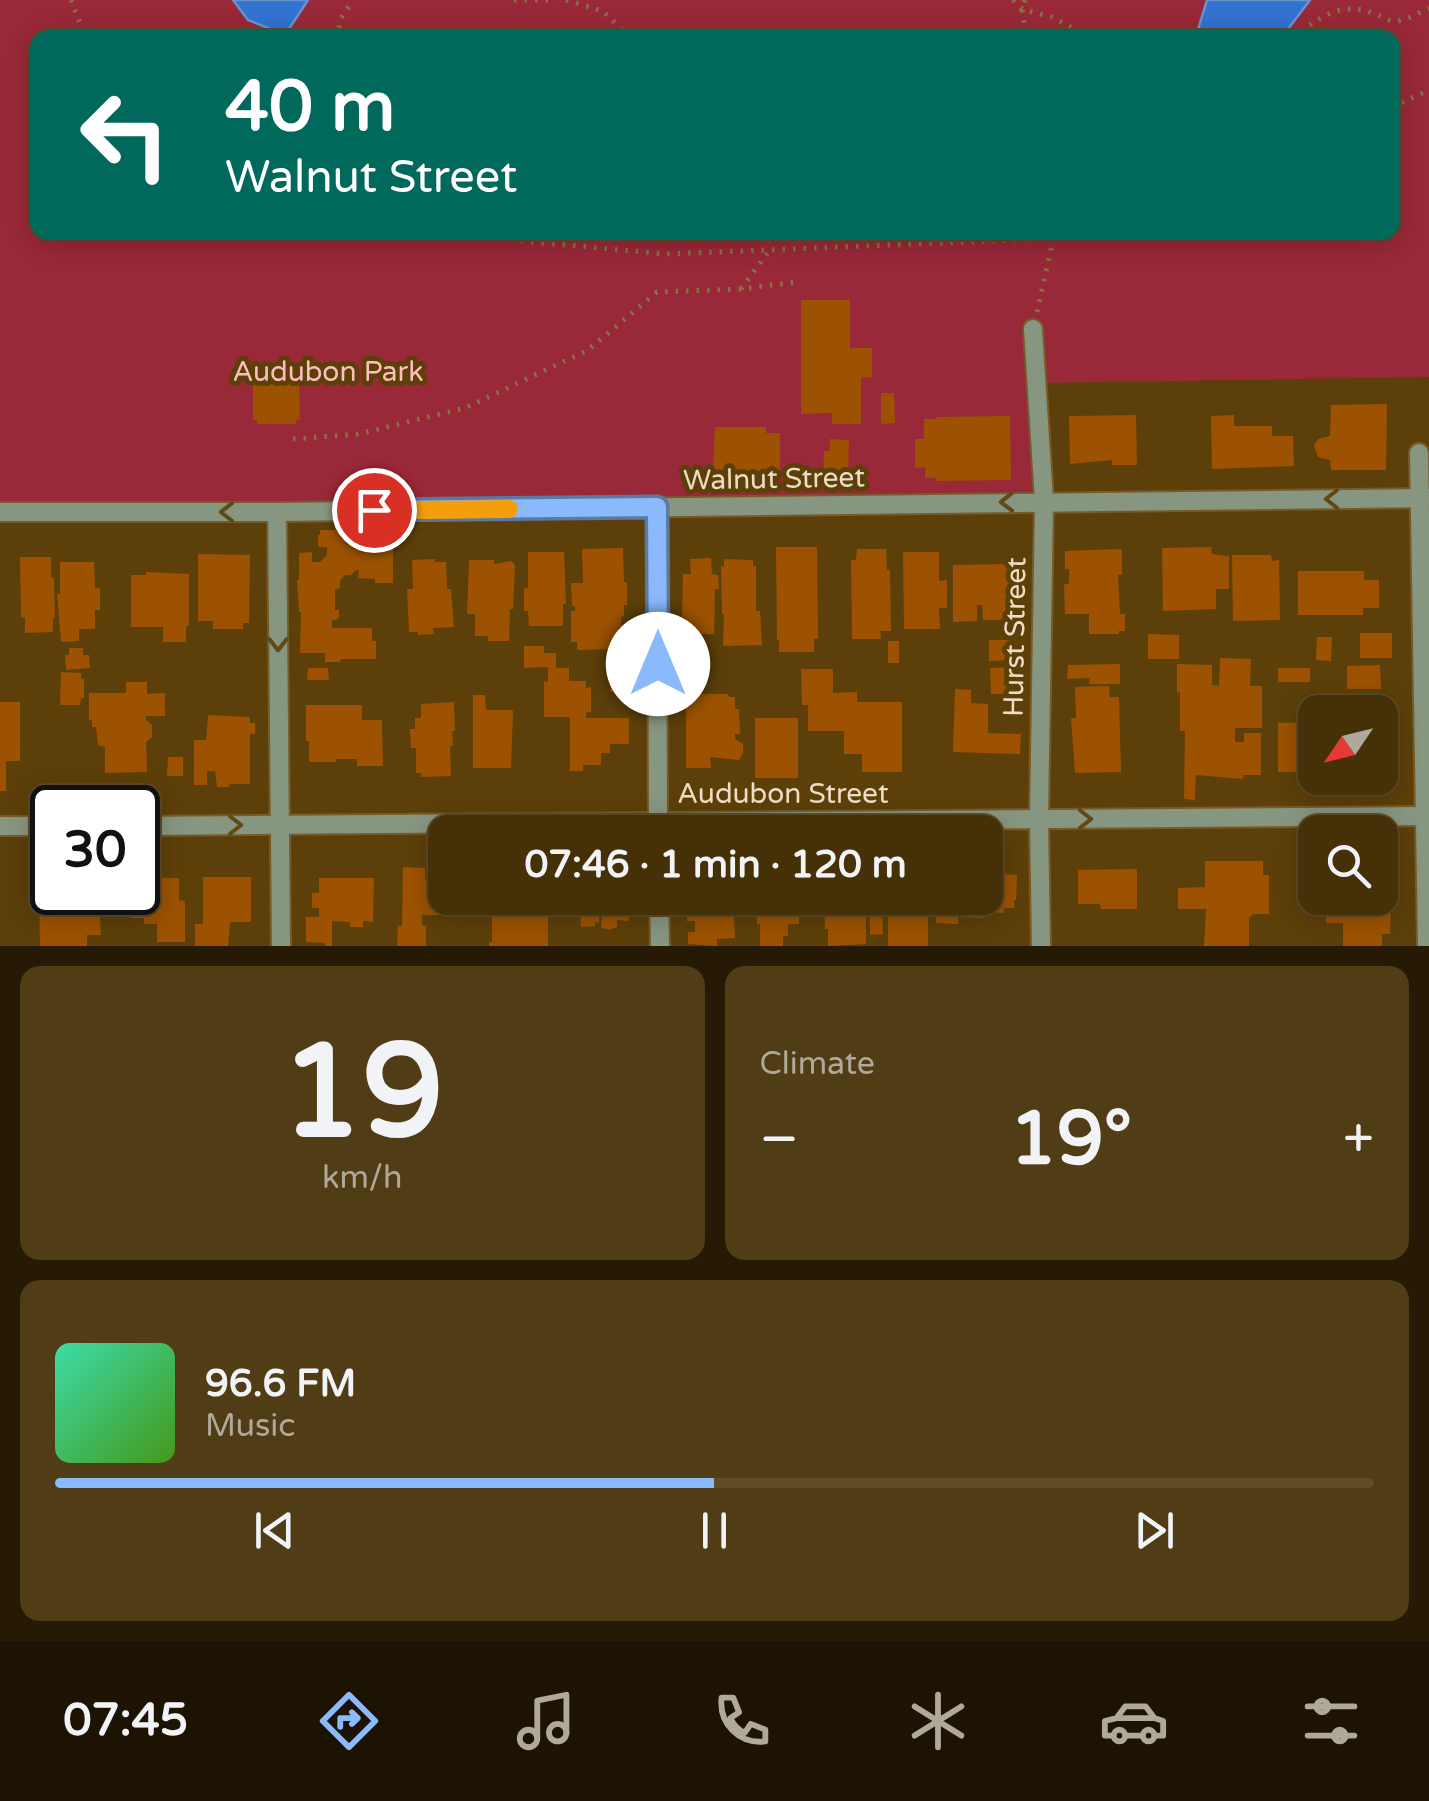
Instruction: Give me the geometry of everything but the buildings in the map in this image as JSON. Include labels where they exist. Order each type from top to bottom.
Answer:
[{"type":"street","name":"Hurst Street","points":[[1032,330],[1044,501],[1041,946]]},
{"type":"street","points":[[1419,454],[1424,498],[1427,946]]},
{"type":"street","name":"Walnut Street","points":[[0,512],[1424,498]]},
{"type":"street","points":[[657,507],[658,815]]},
{"type":"street","points":[[277,512],[281,946]]},
{"type":"street","name":"Audubon Street","points":[[1003,820],[1427,816]]},
{"type":"street","points":[[0,826],[30,826]]},
{"type":"street","name":"Audubon Street","points":[[160,826],[428,826]]},
{"type":"street","points":[[660,915],[660,946]]},
{"type":"path","points":[[71,0],[84,30]]},
{"type":"path","points":[[339,30],[341,18],[354,0]]},
{"type":"path","points":[[514,0],[554,0]]},
{"type":"path","points":[[566,0],[602,11],[622,30]]},
{"type":"path","points":[[1013,0],[1022,9],[1052,17],[1076,30]]},
{"type":"path","points":[[1025,0],[1025,30]]},
{"type":"path","points":[[1303,30],[1322,15],[1341,8],[1374,13],[1388,21],[1400,21],[1429,8]]},
{"type":"path","points":[[1400,103],[1429,90]]},
{"type":"path","points":[[518,240],[665,254],[974,240]]},
{"type":"path","points":[[1032,330],[1054,240]]},
{"type":"path","points":[[741,289],[770,250]]},
{"type":"path","points":[[294,439],[358,434],[465,408],[588,350],[656,292],[741,289],[796,282]]},
{"type":"green space","name":"Audubon Park","points":[[0,0],[1429,0],[1429,377],[1037,383],[1040,495],[0,508]]},
{"type":"water","points":[[233,0],[308,0],[288,30],[273,30],[248,20]]},
{"type":"water","points":[[1207,0],[1310,0],[1287,30],[1198,30]]},
{"type":"slow traffic","points":[[421,510],[509,509]]},
{"type":"route","points":[[374,510],[657,507],[658,664]]}]
